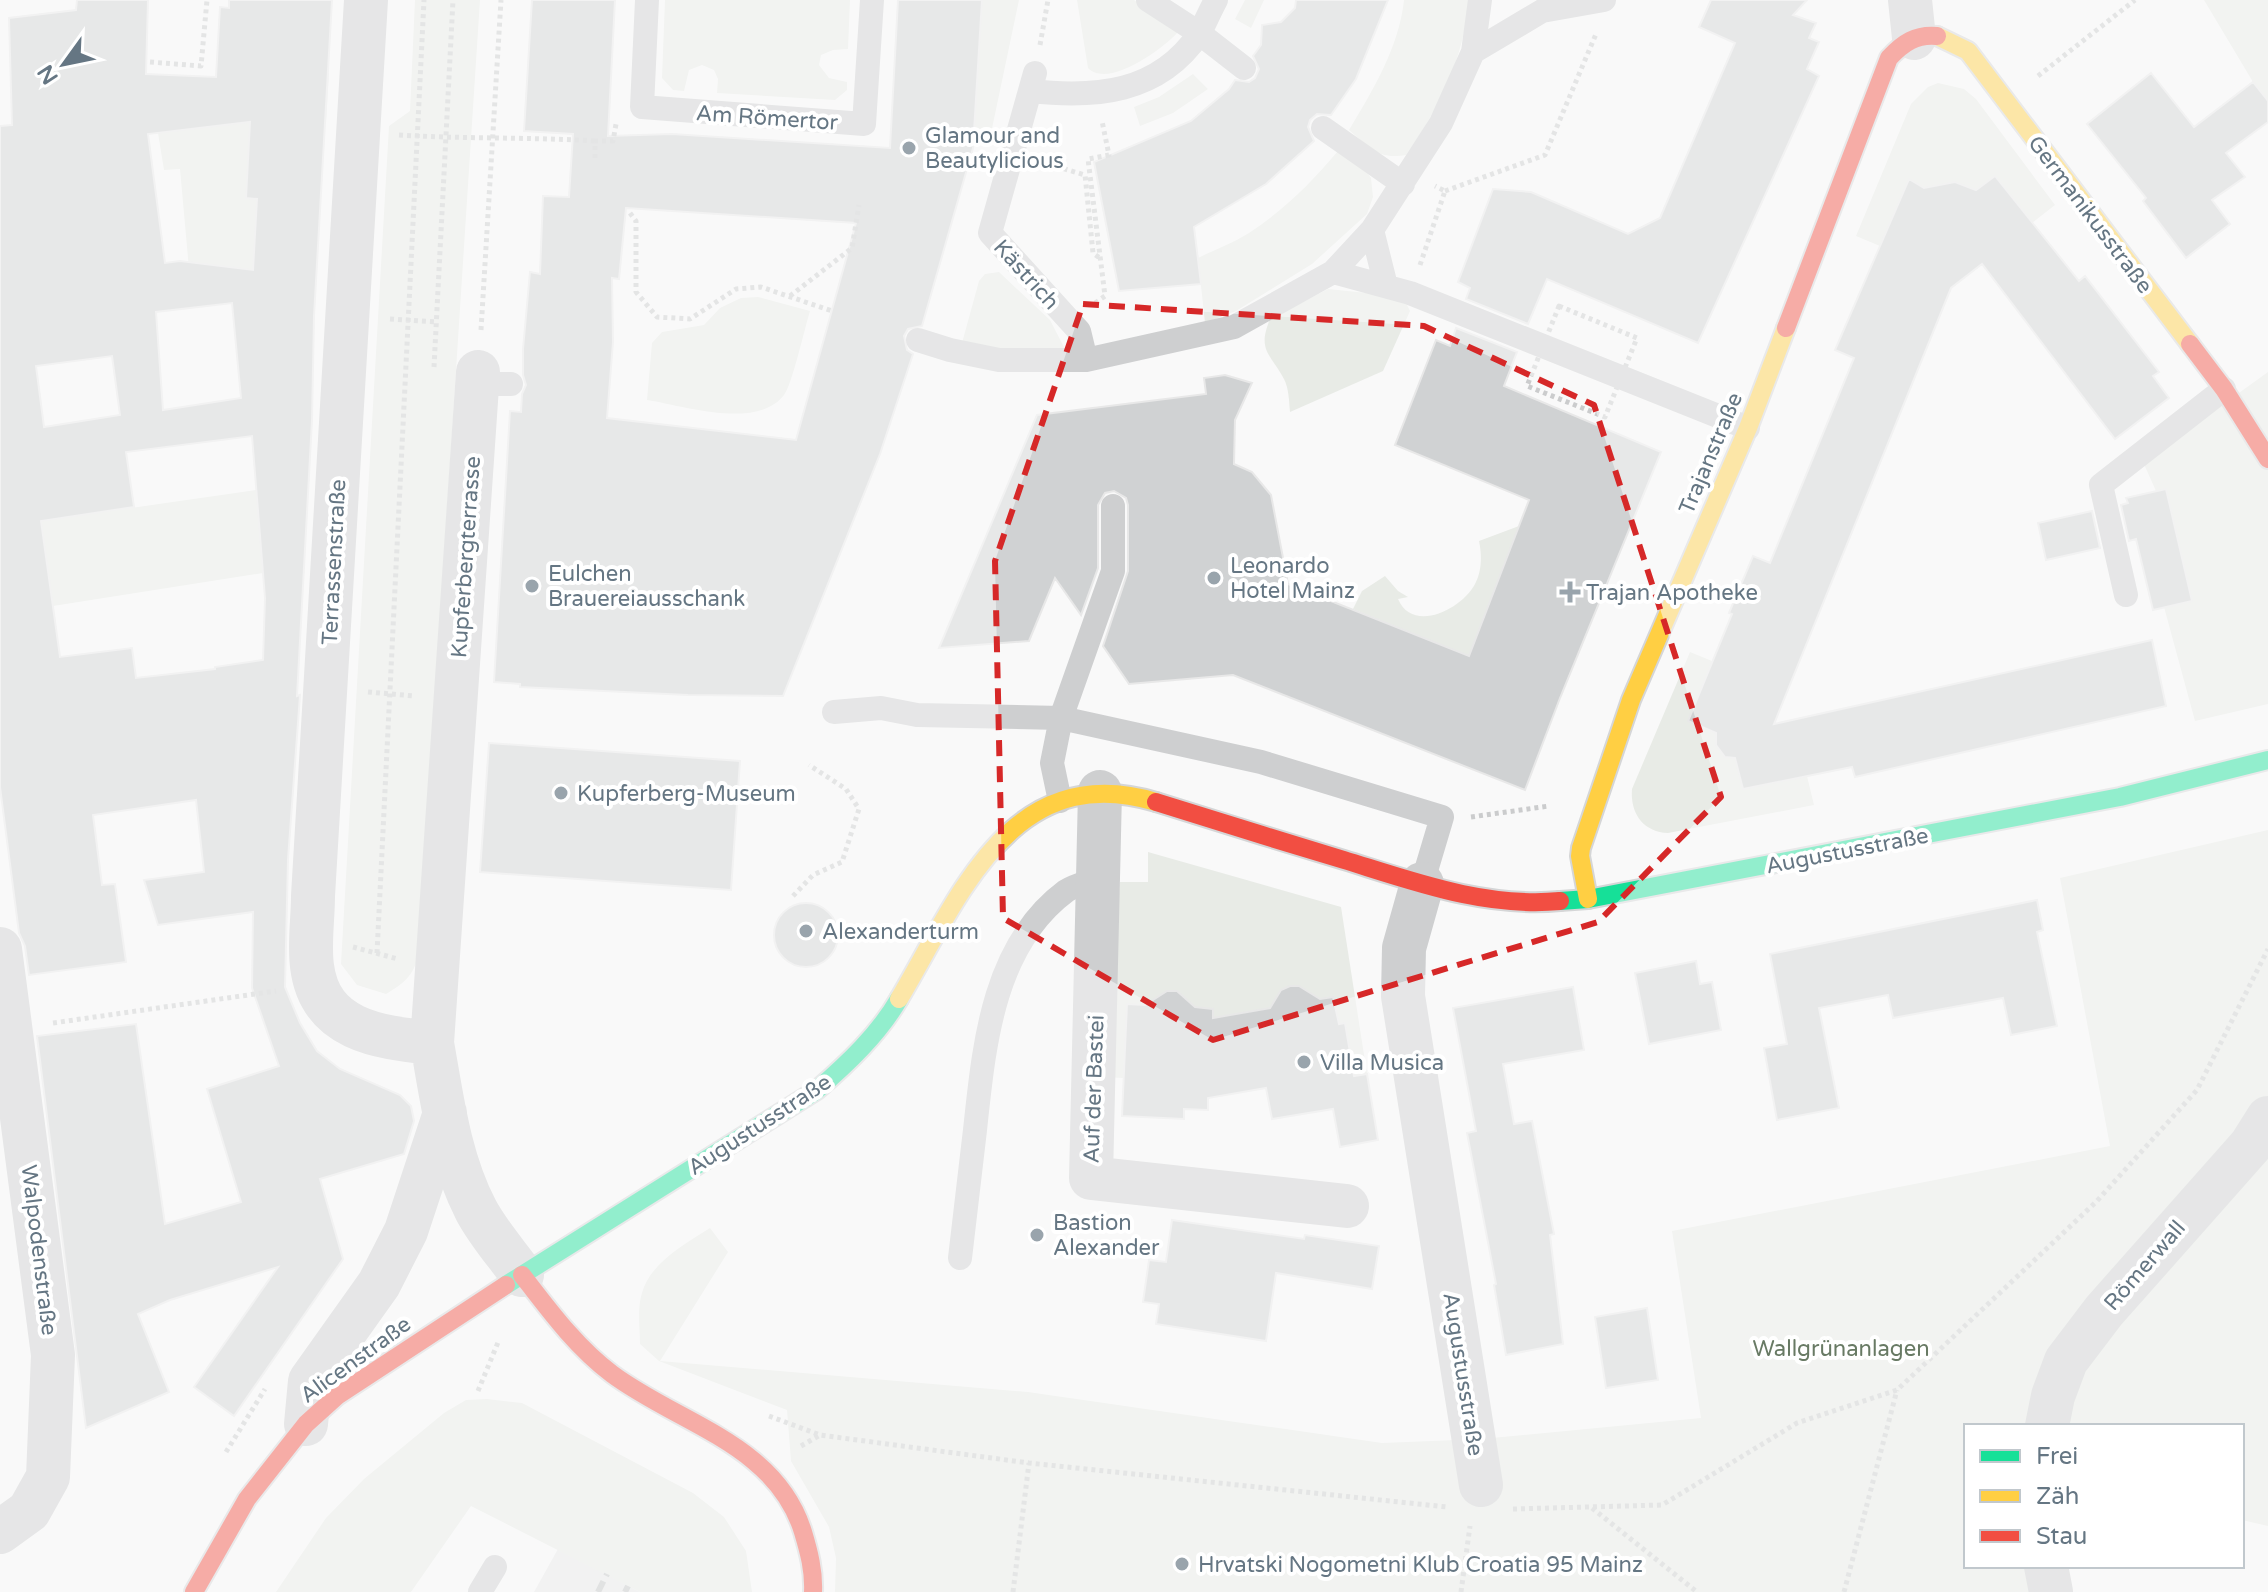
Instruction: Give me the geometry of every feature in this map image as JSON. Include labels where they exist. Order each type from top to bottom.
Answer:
[{"type":"main road","name":"Germanikusstraße","points":[[1912,19],[1968,51],[2224,389],[2268,459]]},
{"type":"main road","name":"Trajanstraße","points":[[1588,899],[1581,848],[1631,700],[1748,428],[1889,58],[1900,45],[1912,19]]},
{"type":"main road","name":"Augustusstraße","points":[[522,1275],[817,1090],[840,1070],[890,1015],[982,859],[1004,835],[1031,815],[1080,796],[1135,796],[1422,884],[1478,898],[1529,904],[1588,899],[2120,797],[2268,760]]},
{"type":"main road","name":"Alicenstraße","points":[[194,1592],[247,1499],[306,1424],[363,1377],[522,1275]]},
{"type":"main road","points":[[522,1275],[586,1352],[610,1373],[645,1397],[721,1437],[766,1466],[789,1496],[805,1533],[813,1592]]},
{"type":"street","name":"Terrassenstraße","points":[[366,0],[313,896],[312,963],[316,985],[325,1002],[342,1019],[365,1032],[432,1043]]},
{"type":"street","name":"Kupferbergterrasse","points":[[489,380],[432,1043],[458,1169],[477,1213],[522,1275]]},
{"type":"street","name":"Auf der Bastei","points":[[1080,796],[1100,878],[1091,1178],[1347,1206]]},
{"type":"street","name":"Augustusstraße","points":[[1422,884],[1404,948],[1403,996],[1477,1506]]},
{"type":"street","name":"Walpodenstraße","points":[[0,949],[53,1355],[48,1477],[29,1511],[0,1532]]},
{"type":"street","name":"Kupferbergterrasse","points":[[306,1424],[310,1381],[379,1284],[406,1231],[445,1113]]},
{"type":"street","name":"Römerwall","points":[[2047,1424],[2053,1396],[2066,1361],[2104,1311],[2251,1145],[2268,1118]]},
{"type":"street","points":[[2046,1568],[2051,1592]]},
{"type":"lane","points":[[642,107],[647,0]]},
{"type":"lane","name":"Am Römertor","points":[[642,107],[864,124],[872,0]]},
{"type":"lane","points":[[1148,0],[1199,33],[1244,68]]},
{"type":"lane","points":[[1034,74],[1064,95],[1129,88],[1160,72],[1181,55],[1199,33],[1216,0]]},
{"type":"lane","points":[[918,340],[999,360],[1086,360],[1234,327],[1333,272],[1372,230],[1441,123],[1473,52],[1480,0]]},
{"type":"lane","points":[[1473,52],[1532,5],[1604,0]]},
{"type":"lane","name":"Kästrich","points":[[1034,74],[990,233],[1079,331],[1086,360]]},
{"type":"lane","points":[[1323,128],[1403,184]]},
{"type":"lane","points":[[1372,230],[1386,286]]},
{"type":"lane","points":[[1333,272],[1410,293],[1748,428]]},
{"type":"lane","points":[[2126,595],[2101,485],[2224,389]]},
{"type":"lane","points":[[1080,796],[1052,763],[1061,718],[1113,571],[1113,506]]},
{"type":"lane","points":[[834,712],[881,708],[917,715],[1061,718],[1261,762],[1442,817],[1422,884]]},
{"type":"lane","points":[[960,1258],[985,1037],[995,997],[1020,945],[1042,913],[1068,890],[1100,878]]},
{"type":"lane","points":[[480,1592],[495,1567]]},
{"type":"path","points":[[150,62],[201,66],[207,0]]},
{"type":"path","points":[[377,953],[424,0]]},
{"type":"path","points":[[489,380],[492,139],[501,0]]},
{"type":"path","points":[[1034,74],[1048,0]]},
{"type":"path","points":[[2005,101],[2135,0]]},
{"type":"path","points":[[1403,184],[1422,181],[1445,191],[1545,155],[1599,28]]},
{"type":"path","points":[[1070,322],[1105,296],[1088,159],[1109,155],[1096,93]]},
{"type":"path","points":[[398,135],[613,141],[619,111],[642,107]]},
{"type":"path","points":[[595,141],[595,158]]},
{"type":"path","points":[[1048,164],[1085,175],[1093,253],[1101,259]]},
{"type":"path","points":[[1410,293],[1445,191]]},
{"type":"path","points":[[789,297],[852,248],[859,205]]},
{"type":"path","points":[[630,213],[636,221],[636,292],[657,317],[690,319],[736,289],[761,287],[832,311]]},
{"type":"path","points":[[389,319],[436,322]]},
{"type":"path","points":[[793,896],[813,875],[842,862],[859,809],[846,789],[809,765]]},
{"type":"path","points":[[1442,817],[1479,817],[1549,806]]},
{"type":"path","points":[[761,1413],[820,1435],[1029,1463],[1477,1506],[1662,1505],[1797,1423],[1897,1390],[2096,1202],[2197,1090],[2268,949]]},
{"type":"path","points":[[11,1028],[278,991]]},
{"type":"path","points":[[478,1391],[490,1366]]},
{"type":"path","points":[[225,1455],[266,1388]]},
{"type":"path","points":[[1844,1592],[1897,1390]]},
{"type":"path","points":[[1013,1592],[1029,1463]]},
{"type":"path","points":[[1461,1592],[1477,1506]]},
{"type":"path","points":[[1591,1507],[1697,1592]]},
{"type":"highlighted area","points":[[1083,304],[1424,326],[1594,405],[1721,797],[1598,922],[1213,1040],[1003,918],[995,561]]},
{"type":"shaded area","points":[[558,1549],[580,1560],[640,1592],[534,1592]]},
{"type":"green space","points":[[415,0],[480,0],[418,957],[406,979],[386,994],[357,985],[341,964],[389,126],[410,111]]},
{"type":"green space","points":[[665,0],[850,0],[848,49],[821,55],[819,65],[829,78],[847,82],[847,90],[835,100],[717,93],[718,79],[714,70],[702,65],[689,70],[684,91],[673,90],[662,78]]},
{"type":"green space","points":[[982,0],[1019,0],[990,138],[974,138]]},
{"type":"green space","points":[[1077,0],[1134,0],[1178,32],[1135,64],[1108,74],[1097,73],[1088,68]]},
{"type":"green space","points":[[1245,0],[1264,0],[1251,28],[1235,19]]},
{"type":"green space","points":[[1404,0],[1469,0],[1461,43],[1439,101],[1406,155],[1388,156],[1368,147],[1349,130],[1391,51]]},
{"type":"green space","points":[[2204,0],[2268,0],[2268,101],[2253,82]]},
{"type":"green space","points":[[329,73],[326,123],[250,120],[246,198],[257,199],[253,270],[218,266],[189,269],[180,169],[164,170],[158,133],[194,129],[193,119],[252,90]]},
{"type":"green space","points":[[1193,74],[1208,89],[1173,113],[1140,126],[1134,107],[1159,97]]},
{"type":"green space","points":[[1938,83],[1964,89],[1976,99],[2055,205],[2032,223],[1995,176],[1971,194],[1957,183],[1948,183],[1934,193],[1909,179],[1880,246],[1856,236],[1911,104],[1928,87]]},
{"type":"green space","points":[[1338,151],[1371,178],[1373,197],[1367,214],[1312,264],[1236,311],[1205,323],[1198,258],[1243,237],[1274,215]]},
{"type":"green space","points":[[999,272],[1050,320],[1066,351],[1030,353],[962,343],[979,281],[985,274]]},
{"type":"green space","points":[[1328,289],[1367,293],[1406,303],[1410,311],[1383,371],[1290,412],[1286,383],[1265,345],[1266,330],[1270,319]]},
{"type":"green space","points":[[758,297],[810,311],[784,395],[772,406],[739,414],[647,400],[652,343],[662,332],[704,325],[720,308],[741,298]]},
{"type":"green space","points":[[2268,372],[2268,704],[2195,721],[2164,607],[2192,600],[2166,489],[2156,491],[2143,462]]},
{"type":"green space","points":[[256,490],[263,573],[53,606],[41,521]]},
{"type":"green space","points":[[1519,526],[1469,656],[1353,609],[1362,591],[1385,576],[1408,597],[1398,599],[1405,609],[1415,615],[1426,616],[1449,609],[1460,602],[1475,584],[1481,563],[1479,541]]},
{"type":"green space","points":[[1690,652],[1712,661],[1688,721],[1717,733],[1716,745],[1725,757],[1735,758],[1743,789],[1807,776],[1814,805],[1668,833],[1652,829],[1640,820],[1633,806],[1632,789]]},
{"type":"green space","name":"Wallgrünanlagen","points":[[2268,830],[2268,1526],[2244,1520],[2244,1424],[1964,1424],[1964,1568],[2030,1568],[2036,1592],[835,1592],[836,1558],[829,1527],[791,1461],[787,1410],[659,1361],[640,1344],[642,1293],[652,1272],[670,1255],[710,1228],[728,1252],[660,1361],[1028,1392],[1382,1443],[1481,1439],[1701,1418],[1672,1231],[2110,1146],[2060,878]]},
{"type":"green space","points":[[1148,852],[1341,907],[1367,1074],[1354,1076],[1345,1024],[1338,1024],[1333,997],[1312,1000],[1296,986],[1281,990],[1276,1007],[1253,1011],[1260,1052],[1210,1072],[1213,1009],[1187,1007],[1177,992],[1163,994],[1155,1006],[1127,1004],[1123,1078],[1104,1077],[1120,882],[1148,882]]},
{"type":"green space","points":[[466,1400],[522,1403],[693,1493],[724,1517],[746,1551],[752,1592],[640,1592],[471,1506],[411,1592],[276,1592],[326,1518],[364,1479],[444,1413]]},
{"type":"building","points":[[77,0],[148,0],[146,74],[216,77],[220,7],[229,8],[229,0],[332,0],[314,316],[312,420],[297,696],[300,695],[288,859],[285,987],[300,1023],[317,1051],[340,1069],[400,1095],[411,1106],[414,1121],[404,1154],[320,1179],[343,1259],[234,1416],[194,1387],[278,1267],[170,1300],[138,1314],[169,1392],[86,1428],[37,1036],[136,1024],[165,1224],[241,1202],[207,1089],[279,1066],[252,988],[253,912],[158,925],[144,880],[204,872],[196,800],[93,815],[102,885],[115,884],[126,962],[29,975],[25,946],[19,933],[0,787],[0,126],[12,125],[9,18],[76,10]],"holes":[[[250,122],[246,198],[257,199],[253,270],[180,261],[165,263],[148,134]],[[232,303],[241,398],[163,410],[156,312]],[[112,356],[120,415],[44,427],[36,366]],[[252,436],[265,598],[263,660],[136,678],[132,648],[60,657],[41,521],[134,507],[126,452]]]},
{"type":"building","points":[[532,0],[615,0],[608,136],[672,134],[890,148],[898,0],[982,0],[973,148],[922,326],[908,329],[904,336],[907,350],[913,354],[880,454],[783,696],[520,687],[520,684],[494,682],[510,411],[521,412],[526,385],[523,349],[530,272],[540,274],[543,196],[569,197],[573,134],[524,131]],"holes":[[[626,208],[856,223],[796,440],[607,418],[613,342],[612,278],[619,279]]]},
{"type":"building","points":[[1296,0],[1388,0],[1356,79],[1331,115],[1317,114],[1310,120],[1308,127],[1314,141],[1266,184],[1194,227],[1201,284],[1119,291],[1094,162],[1191,121],[1229,89],[1235,80],[1249,82],[1255,78],[1259,69],[1253,56],[1261,45],[1262,25],[1281,22],[1295,8]]},
{"type":"building","points":[[1711,0],[1807,0],[1793,15],[1816,23],[1809,38],[1819,42],[1807,69],[1819,76],[1698,343],[1547,279],[1528,324],[1466,299],[1470,288],[1458,282],[1493,189],[1531,192],[1628,234],[1660,218],[1735,43],[1699,27]]},
{"type":"building","points":[[2151,73],[2194,127],[2253,82],[2268,101],[2268,122],[2226,153],[2245,177],[2212,200],[2230,224],[2186,258],[2143,201],[2146,198],[2087,124]]},
{"type":"building","points":[[1995,176],[2079,281],[2085,276],[2159,372],[2153,376],[2169,398],[2115,439],[1982,264],[1951,288],[1774,724],[2152,640],[2166,706],[1855,777],[1852,767],[1743,789],[1735,758],[1725,757],[1716,745],[1716,733],[1688,721],[1753,556],[1770,563],[1854,358],[1835,350],[1909,179],[1924,188],[1955,182],[1976,190]]},
{"type":"building","name":"Leonardo Hotel Mainz","points":[[1456,328],[1517,352],[1504,386],[1661,452],[1525,790],[1233,675],[1129,684],[1103,646],[1128,571],[1128,505],[1126,498],[1114,491],[1105,493],[1098,505],[1098,568],[1081,615],[1055,578],[1029,641],[939,648],[1037,415],[1206,394],[1204,378],[1225,375],[1252,383],[1235,420],[1234,464],[1252,472],[1271,495],[1288,584],[1469,656],[1529,500],[1395,445],[1436,340],[1450,346]]},
{"type":"building","points":[[2166,489],[2192,601],[2153,610],[2136,539],[2129,541],[2121,505],[2128,503],[2126,498]]},
{"type":"building","points":[[2092,511],[2100,548],[2046,560],[2038,523]]},
{"type":"building","points":[[489,743],[740,761],[731,890],[480,872]]},
{"type":"building","points":[[2037,900],[2043,930],[2037,932],[2057,1026],[2011,1035],[2003,998],[1893,1018],[1888,995],[1819,1008],[1839,1108],[1777,1120],[1764,1048],[1787,1044],[1770,954]]},
{"type":"building","name":"Alexanderturm","points":[[806,903],[824,909],[832,917],[838,935],[832,953],[824,961],[806,967],[788,961],[780,953],[774,935],[780,917],[788,909]]},
{"type":"building","points":[[1696,961],[1700,984],[1712,982],[1721,1030],[1649,1044],[1635,973]]},
{"type":"building","points":[[1299,986],[1320,999],[1333,997],[1339,1024],[1345,1023],[1354,1076],[1367,1074],[1378,1140],[1340,1147],[1333,1109],[1272,1119],[1266,1088],[1208,1098],[1208,1110],[1184,1109],[1184,1119],[1122,1116],[1127,1004],[1145,1005],[1167,991],[1177,991],[1195,1007],[1213,1009],[1213,1018],[1270,1008],[1281,990]]},
{"type":"building","points":[[1573,987],[1584,1050],[1503,1064],[1514,1124],[1532,1121],[1554,1234],[1550,1235],[1563,1344],[1506,1355],[1496,1284],[1467,1133],[1476,1131],[1453,1008]]},
{"type":"building","points":[[1172,1220],[1304,1239],[1305,1235],[1379,1246],[1372,1289],[1276,1273],[1266,1341],[1156,1324],[1159,1304],[1143,1302],[1149,1260],[1166,1262]]},
{"type":"building","points":[[1647,1308],[1658,1380],[1606,1388],[1595,1317]]},
{"type":"railway","points":[[598,1592],[607,1574]]},
{"type":"railway","points":[[625,1592],[628,1586]]},
{"type":"traffic: fast","points":[[1560,901],[1588,899],[2120,797],[2268,760]]},
{"type":"traffic: fast","points":[[506,1285],[817,1090],[872,1036],[899,999]]},
{"type":"traffic: slow","points":[[1937,36],[1968,51],[2190,344]]},
{"type":"traffic: slow","points":[[1588,899],[1581,848],[1631,700],[1748,428],[1786,328]]},
{"type":"traffic: slow","points":[[899,999],[968,881],[996,846],[1027,818],[1063,800],[1106,794],[1156,802]]},
{"type":"traffic: jam","points":[[1786,328],[1889,58],[1910,41],[1923,36],[1937,36]]},
{"type":"traffic: jam","points":[[2190,344],[2224,389],[2268,459]]},
{"type":"traffic: jam","points":[[1156,802],[1450,891],[1505,901],[1560,901]]},
{"type":"traffic: jam","points":[[522,1275],[564,1328],[612,1374],[722,1439],[771,1477],[790,1502],[803,1532],[811,1562],[813,1592]]},
{"type":"traffic: jam","points":[[194,1592],[247,1499],[306,1424],[337,1396],[506,1285]]},
{"type":"place","name":"Glamour and Beautylicious","points":[[909,148]]},
{"type":"place","name":"Leonardo Hotel Mainz","points":[[1214,578]]},
{"type":"place","name":"Eulchen Brauereiausschank","points":[[532,586]]},
{"type":"place","name":"Trajan Apotheke","points":[[1570,592]]},
{"type":"place","name":"Kupferberg-Museum","points":[[561,793]]},
{"type":"place","name":"Alexanderturm","points":[[806,931]]},
{"type":"place","name":"Villa Musica","points":[[1304,1062]]},
{"type":"place","name":"Bastion Alexander","points":[[1037,1235]]},
{"type":"place","name":"Hrvatski Nogometni Klub Croatia 95 Mainz","points":[[1182,1564]]}]
